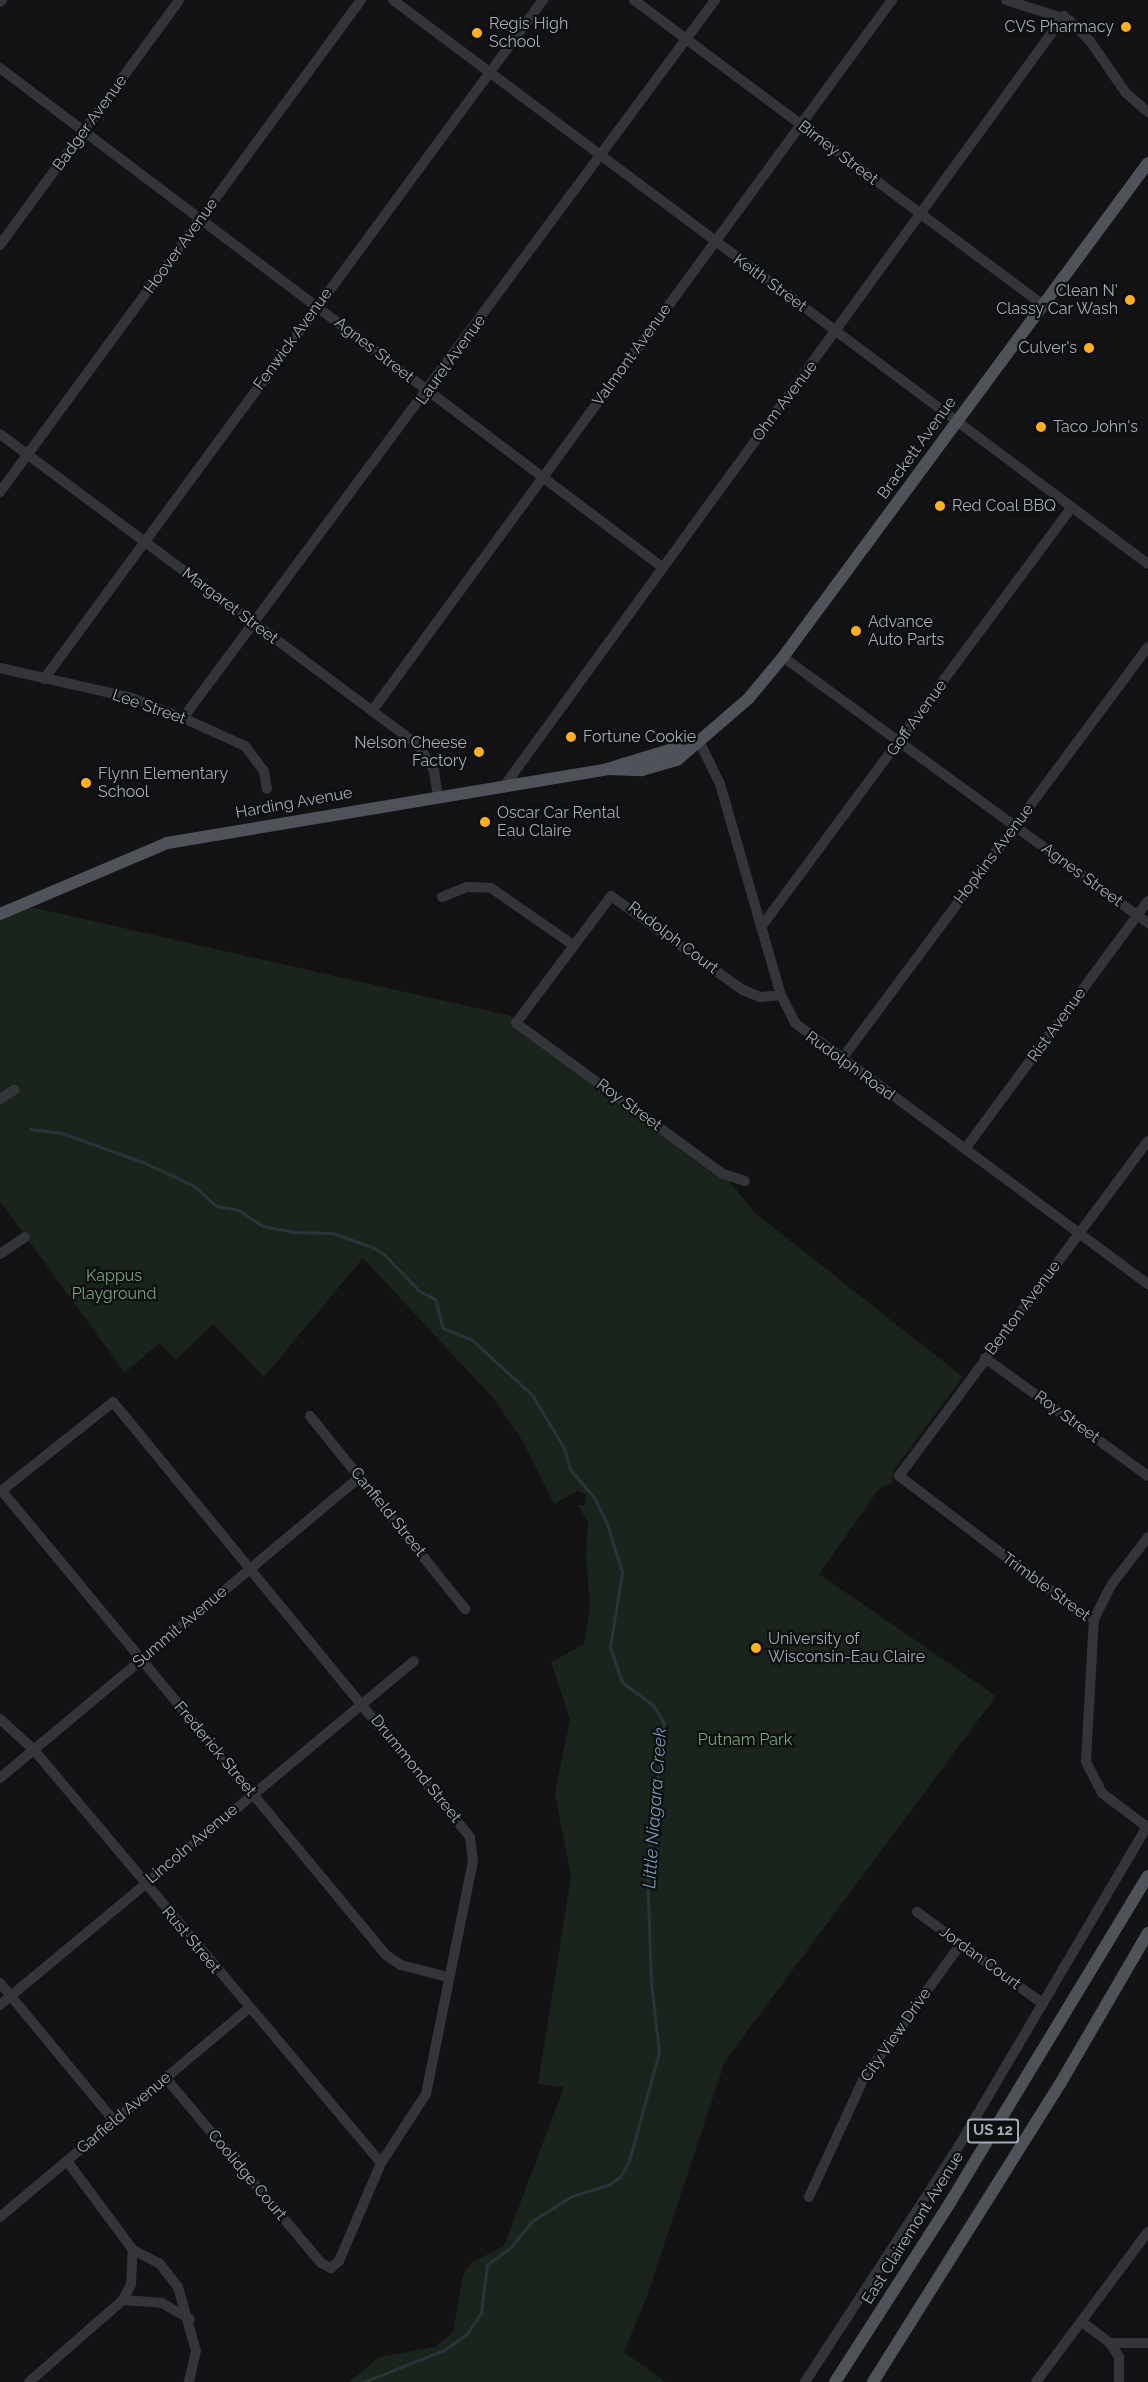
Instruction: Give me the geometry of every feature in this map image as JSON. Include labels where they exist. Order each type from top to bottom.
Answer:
[{"type":"main road","name":"Brackett Avenue","points":[[699,741],[738,710],[783,657],[1148,163]]},
{"type":"main road","name":"Harding Avenue","points":[[0,914],[167,843],[438,795],[607,769],[699,741]]},
{"type":"main road","name":"East Clairemont Avenue","points":[[835,2382],[951,2201],[1148,1876]]},
{"type":"main road","name":"US 12","points":[[873,2382],[1060,2084],[1148,1933]]},
{"type":"street","name":"Badger Avenue","points":[[0,245],[179,0]]},
{"type":"street","name":"Hoover Avenue","points":[[0,492],[361,0]]},
{"type":"street","name":"Keith Street","points":[[393,0],[600,157],[1148,564]]},
{"type":"street","name":"Fenwick Avenue","points":[[44,679],[543,0]]},
{"type":"street","name":"Birney Street","points":[[634,0],[1042,305]]},
{"type":"street","name":"Laurel Avenue","points":[[183,718],[255,625],[715,0]]},
{"type":"street","name":"Valmont Avenue","points":[[372,711],[892,0]]},
{"type":"street","points":[[1006,0],[1064,16],[1090,41],[1126,93],[1148,112]]},
{"type":"street","name":"Ohm Avenue","points":[[505,785],[662,567],[922,215],[1064,16]]},
{"type":"street","name":"Agnes Street","points":[[0,68],[662,567]]},
{"type":"street","name":"Margaret Street","points":[[0,434],[372,711],[428,757],[438,795]]},
{"type":"street","name":"Goff Avenue","points":[[761,927],[1071,508]]},
{"type":"street","name":"Hopkins Avenue","points":[[841,1060],[1148,647]]},
{"type":"street","name":"Agnes Street","points":[[783,657],[1148,923]]},
{"type":"street","name":"Lee Street","points":[[0,668],[129,697],[245,746],[264,771],[267,789]]},
{"type":"street","name":"Rudolph Road","points":[[699,741],[720,783],[781,995],[801,1030],[1148,1284]]},
{"type":"street","points":[[442,897],[467,887],[491,888],[572,944]]},
{"type":"street","name":"Rudolph Court","points":[[516,1023],[572,944],[611,896],[743,990],[760,997],[781,995]]},
{"type":"street","name":"Rist Avenue","points":[[965,1149],[1148,901]]},
{"type":"street","name":"Roy Street","points":[[516,1023],[723,1174],[745,1181]]},
{"type":"street","points":[[0,1099],[14,1090]]},
{"type":"street","name":"Benton Avenue","points":[[899,1476],[1148,1141]]},
{"type":"street","points":[[0,1254],[25,1237]]},
{"type":"street","name":"Roy Street","points":[[985,1358],[1148,1476]]},
{"type":"street","name":"Drummond Street","points":[[1,1491],[113,1402],[470,1837],[473,1861],[426,2094],[381,2163],[339,2261],[331,2268]]},
{"type":"street","name":"Canfield Street","points":[[310,1416],[465,1609]]},
{"type":"street","name":"Trimble Street","points":[[899,1476],[1060,1598],[1094,1619],[1086,1761],[1102,1793],[1148,1826]]},
{"type":"street","name":"Summit Avenue","points":[[0,1778],[360,1477]]},
{"type":"street","name":"Frederick Street","points":[[1,1491],[386,1955],[401,1965],[448,1977]]},
{"type":"street","points":[[1094,1619],[1113,1584],[1148,1537]]},
{"type":"street","name":"Lincoln Avenue","points":[[0,2006],[414,1661]]},
{"type":"street","name":"Rust Street","points":[[0,1719],[34,1750],[248,2009],[381,2163]]},
{"type":"street","points":[[805,2382],[924,2201],[1044,2004],[1148,1826]]},
{"type":"street","name":"Jordan Court","points":[[917,1912],[1044,2004]]},
{"type":"street","name":"City View Drive","points":[[809,2197],[865,2076],[961,1944]]},
{"type":"street","points":[[0,1983],[114,2121]]},
{"type":"street","name":"Garfield Avenue","points":[[0,2217],[248,2009]]},
{"type":"street","name":"Coolidge Court","points":[[166,2078],[321,2264],[331,2268]]},
{"type":"street","points":[[67,2161],[133,2250],[160,2264],[178,2287],[190,2319],[196,2351],[189,2382]]},
{"type":"street","points":[[1036,2382],[1148,2232]]},
{"type":"street","points":[[28,2382],[123,2300],[131,2283],[133,2250]]},
{"type":"street","points":[[123,2300],[162,2303],[190,2319]]},
{"type":"street","points":[[1082,2322],[1110,2343],[1119,2357],[1119,2382]]},
{"type":"street","points":[[1110,2343],[1148,2343]]},
{"type":"green space","name":"Putnam Park","points":[[22,905],[515,1017],[723,1174],[755,1213],[963,1377],[893,1471],[892,1482],[879,1489],[819,1574],[996,1696],[725,2061],[647,2296],[624,2352],[665,2382],[349,2382],[379,2357],[435,2347],[453,2332],[463,2275],[471,2263],[504,2246],[564,2087],[538,2084],[571,1877],[555,1793],[570,1719],[551,1662],[584,1644],[590,1606],[586,1558],[588,1521],[577,1505],[585,1505],[586,1494],[577,1491],[554,1504],[522,1440],[494,1399],[363,1258],[264,1377],[213,1324],[176,1360],[159,1343],[125,1373],[0,1201],[0,914]]},
{"type":"waterway","name":"Little Niagara Creek","points":[[30,1129],[62,1133],[145,1163],[194,1186],[216,1206],[238,1210],[263,1226],[293,1232],[333,1233],[372,1247],[384,1254],[419,1291],[435,1299],[443,1328],[472,1340],[532,1395],[564,1448],[570,1469],[595,1499],[607,1524],[622,1572],[610,1647],[622,1682],[654,1706],[664,1723],[647,1868],[651,1982],[659,2052],[629,2161],[620,2177],[608,2185],[572,2196],[532,2221],[511,2247],[487,2265],[481,2313],[467,2334],[444,2350],[363,2382]]},
{"type":"place","name":"CVS Pharmacy","points":[[1126,27]]},
{"type":"place","name":"Regis High School","points":[[477,33]]},
{"type":"place","name":"Clean N' Classy Car Wash","points":[[1130,300]]},
{"type":"place","name":"Culver's","points":[[1089,348]]},
{"type":"place","name":"Taco John's","points":[[1041,427]]},
{"type":"place","name":"Red Coal BBQ","points":[[940,506]]},
{"type":"place","name":"Advance Auto Parts","points":[[856,631]]},
{"type":"place","name":"Fortune Cookie","points":[[571,737]]},
{"type":"place","name":"Nelson Cheese Factory","points":[[479,752]]},
{"type":"place","name":"Flynn Elementary School","points":[[86,783]]},
{"type":"place","name":"Oscar Car Rental Eau Claire","points":[[485,822]]},
{"type":"place","name":"University of Wisconsin-Eau Claire","points":[[756,1648]]},
{"type":"park label","name":"Kappus Playground","points":[[114,1285]]}]
